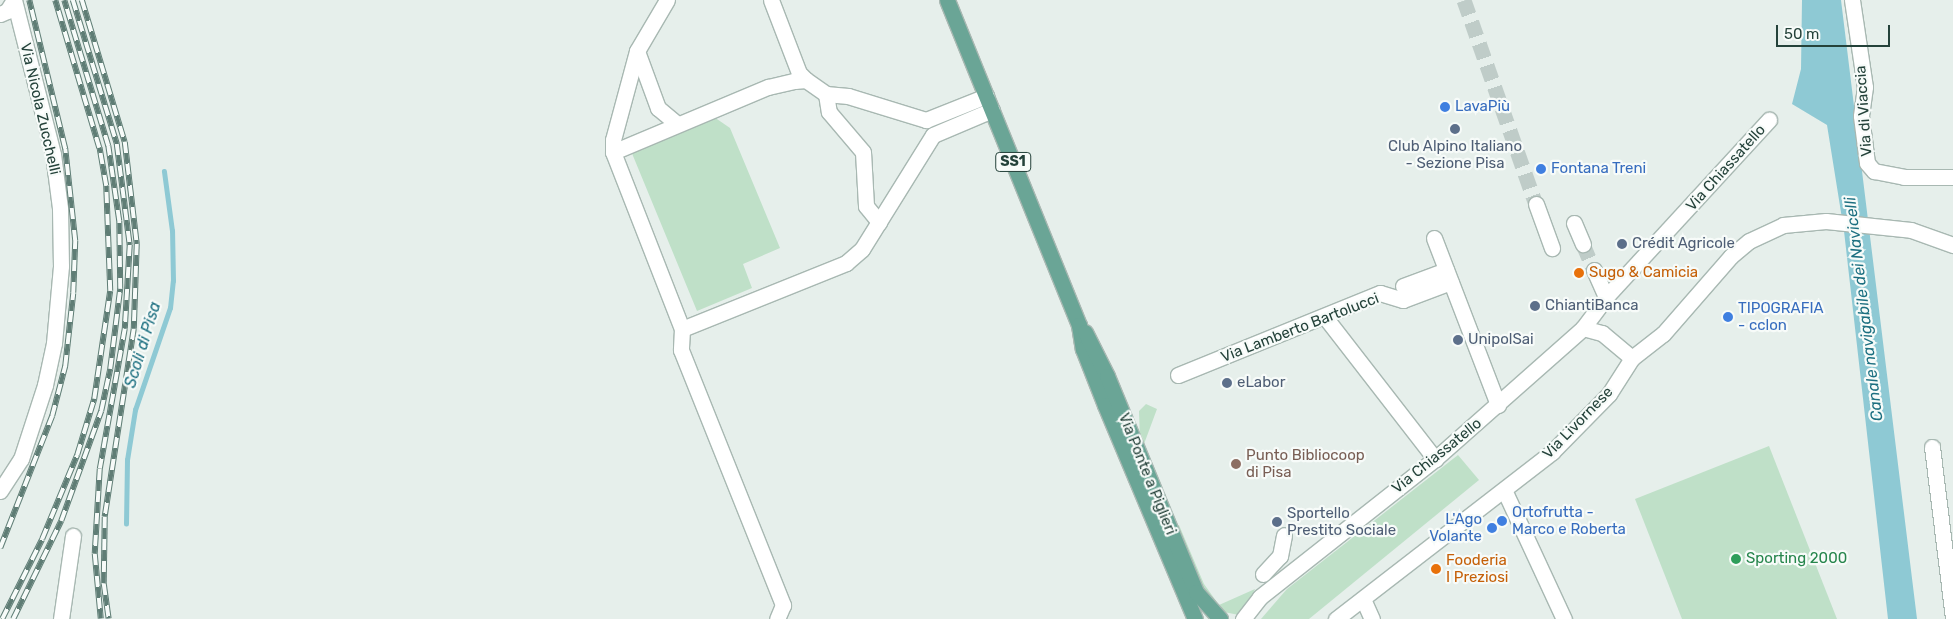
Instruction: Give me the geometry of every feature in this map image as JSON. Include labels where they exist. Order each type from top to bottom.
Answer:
[{"type":"main road","name":"Via Ponte a Piglieri","points":[[947,0],[1079,325],[1107,376],[1196,592],[1220,619]]},
{"type":"main road","name":"Via Ponte a Piglieri","points":[[1079,325],[1083,349],[1105,405],[1195,619]]},
{"type":"street","name":"Via Nicola Zucchelli","points":[[0,14],[7,11],[14,0]]},
{"type":"street","name":"Via Nicola Zucchelli","points":[[5,485],[27,445],[45,385],[56,335],[61,266],[60,208],[53,154],[14,0]]},
{"type":"street","points":[[668,0],[637,51],[613,140],[613,152],[682,329],[680,350],[783,605],[777,619]]},
{"type":"street","points":[[771,0],[799,73],[826,94],[848,96],[926,120],[989,103]]},
{"type":"street","name":"Via di Viaccia","points":[[1852,0],[1865,87],[1861,116],[1867,163],[1874,171],[1904,177],[1953,177]]},
{"type":"street","points":[[637,51],[658,108],[677,124]]},
{"type":"street","points":[[613,152],[768,87],[806,80]]},
{"type":"street","points":[[826,94],[829,112],[862,152],[866,206],[879,222]]},
{"type":"street","points":[[682,329],[846,263],[857,254],[879,222],[933,135],[989,103]]},
{"type":"street","name":"Via Chiassatello","points":[[1243,619],[1273,586],[1435,459],[1583,328],[1606,297],[1769,120]]},
{"type":"street","points":[[1536,204],[1552,248]]},
{"type":"street","name":"Via Livornese","points":[[1336,619],[1505,492],[1583,422],[1609,394],[1632,358],[1663,334],[1731,256],[1749,241],[1783,225],[1812,221],[1893,228],[1953,245]]},
{"type":"street","points":[[1574,223],[1583,244]]},
{"type":"street","points":[[1434,238],[1498,405]]},
{"type":"street","points":[[1594,270],[1606,297]]},
{"type":"street","points":[[1403,286],[1449,276]]},
{"type":"street","name":"Via Lamberto Bartolucci","points":[[1178,375],[1325,317],[1380,293],[1404,300],[1449,276]]},
{"type":"street","points":[[1325,317],[1435,459]]},
{"type":"street","points":[[1583,328],[1602,333],[1632,358]]},
{"type":"street","points":[[1932,447],[1953,619]]},
{"type":"street","points":[[1505,492],[1564,619]]},
{"type":"street","points":[[1273,586],[1260,572],[1280,556],[1284,535]]},
{"type":"street","points":[[61,619],[73,536]]},
{"type":"street","points":[[1362,599],[1372,619]]},
{"type":"green space","points":[[714,117],[730,128],[780,248],[743,264],[752,288],[697,311],[631,151]]},
{"type":"green space","points":[[1146,404],[1157,409],[1144,444],[1159,483],[1140,441],[1139,411]]},
{"type":"green space","name":"Sporting 2000","points":[[1769,446],[1837,619],[1682,619],[1635,499]]},
{"type":"green space","points":[[1458,455],[1479,480],[1309,619],[1261,619],[1287,589]]},
{"type":"green space","points":[[1179,525],[1204,584],[1219,605],[1255,589],[1248,605],[1239,615],[1219,611],[1206,597],[1176,526]]},
{"type":"water","name":"Canale navigabile dei Navicelli","points":[[1802,0],[1841,0],[1917,619],[1888,619],[1844,231],[1827,125],[1792,104],[1801,69]]},
{"type":"waterway","name":"Scoli di Pisa","points":[[126,524],[127,460],[135,410],[170,308],[173,281],[172,231],[164,172]]},
{"type":"tunnel","points":[[1464,0],[1536,204]]},
{"type":"tunnel","points":[[1583,244],[1594,270]]},
{"type":"railway","points":[[0,548],[52,416],[65,366],[73,293],[75,241],[65,149],[29,0]]},
{"type":"railway","points":[[2,619],[42,539],[77,455],[94,399],[110,291],[106,186],[99,148],[55,0]]},
{"type":"railway","points":[[13,619],[61,521],[101,411],[110,369],[120,289],[119,221],[108,146],[64,0]]},
{"type":"railway","points":[[73,0],[117,144],[130,245],[125,329],[100,469],[95,554],[101,619]]},
{"type":"railway","points":[[82,0],[125,142],[137,244],[134,329],[105,517],[104,584],[109,619]]},
{"type":"place","name":"LavaPiù","points":[[1445,107]]},
{"type":"place","name":"Club Alpino Italiano - Sezione Pisa","points":[[1455,129]]},
{"type":"place","name":"Fontana Treni","points":[[1541,169]]},
{"type":"place","name":"Crédit Agricole","points":[[1622,244]]},
{"type":"place","name":"Sugo & Camicia","points":[[1579,273]]},
{"type":"place","name":"ChiantiBanca","points":[[1535,306]]},
{"type":"place","name":"TIPOGRAFIA - cclon","points":[[1728,317]]},
{"type":"place","name":"UnipolSai","points":[[1458,340]]},
{"type":"place","name":"eLabor","points":[[1227,383]]},
{"type":"place","name":"Punto Bibliocoop di Pisa","points":[[1236,464]]},
{"type":"place","name":"Ortofrutta - Marco e Roberta","points":[[1502,521]]},
{"type":"place","name":"Sportello Prestito Sociale","points":[[1277,522]]},
{"type":"place","name":"L'Ago Volante","points":[[1492,528]]},
{"type":"place","name":"Sporting 2000","points":[[1736,559]]},
{"type":"place","name":"Fooderia I Preziosi","points":[[1436,569]]}]
